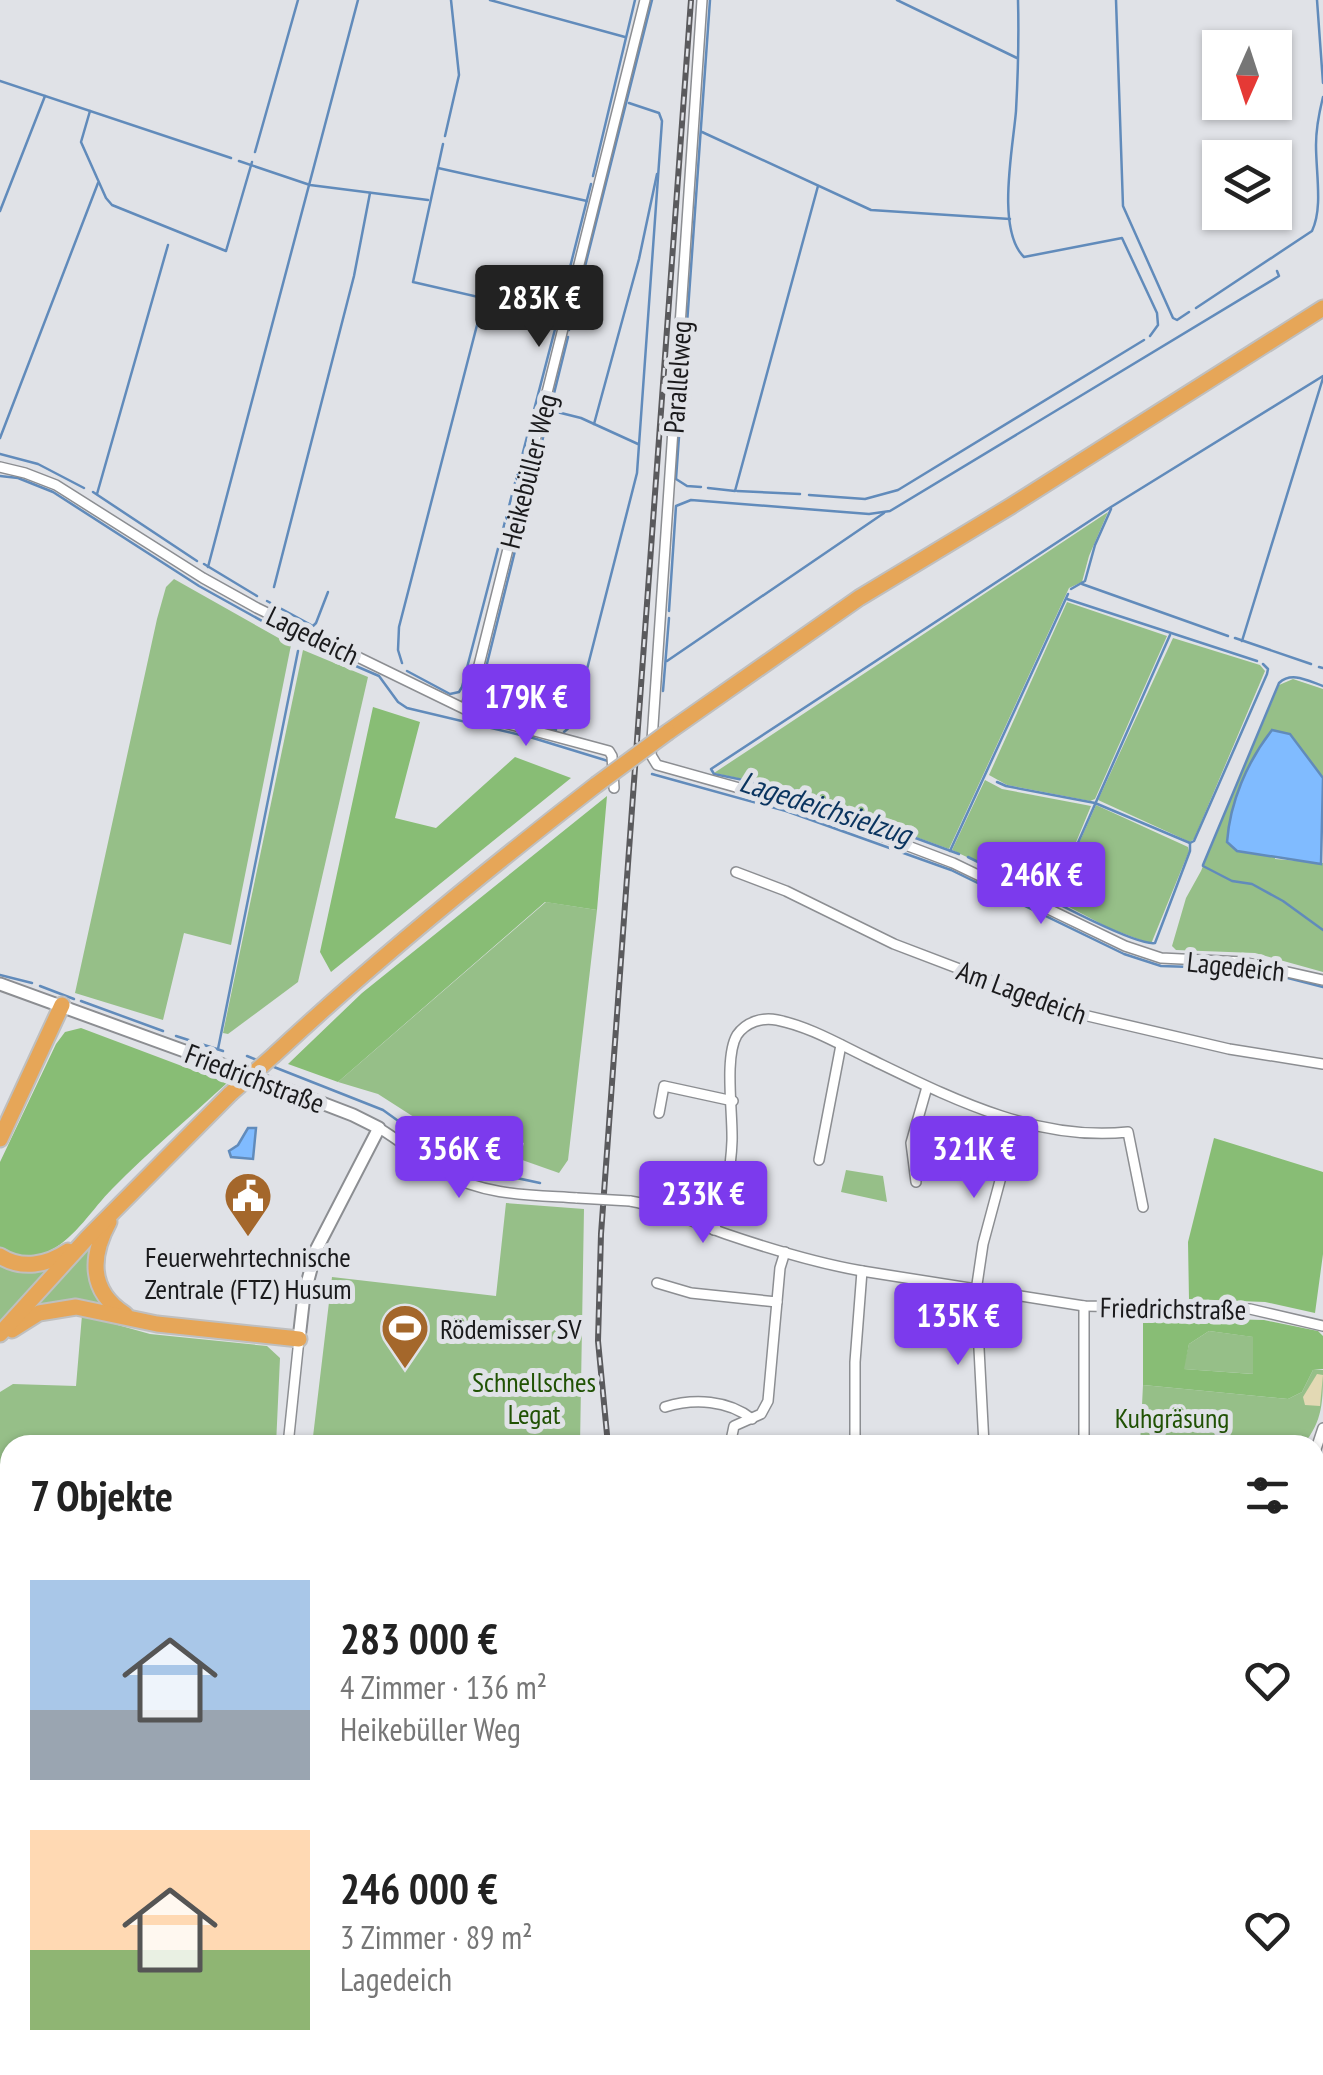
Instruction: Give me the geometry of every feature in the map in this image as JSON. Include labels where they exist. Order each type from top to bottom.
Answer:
[{"type":"highway","points":[[0,1337],[88,1237],[230,1094],[456,894],[596,784],[859,598],[1027,496],[1320,308]]},
{"type":"highway","points":[[0,1139],[62,1006]]},
{"type":"highway","points":[[118,1206],[100,1239],[94,1259],[95,1276],[100,1292],[132,1319]]},
{"type":"highway","points":[[0,1256],[24,1265],[42,1263],[88,1237]]},
{"type":"highway","points":[[0,1337],[30,1318],[56,1308],[76,1306],[132,1319],[300,1338]]},
{"type":"street","name":"Heikebüller Weg","points":[[465,709],[645,0]]},
{"type":"street","name":"Parallelweg","points":[[651,754],[702,0]]},
{"type":"street","name":"Lagedeich","points":[[0,467],[56,485],[257,608],[465,709],[491,720],[601,747],[612,756],[614,788]]},
{"type":"street","name":"Lagedeich","points":[[651,754],[666,769],[800,805],[953,863],[1125,946],[1161,958],[1243,962],[1323,980]]},
{"type":"street","name":"Am Lagedeich","points":[[736,872],[911,951],[1075,1013],[1229,1049],[1323,1064]]},
{"type":"street","name":"Friedrichstraße","points":[[0,984],[354,1115],[467,1183],[510,1193],[630,1201],[785,1252],[862,1271],[976,1291],[1084,1306],[1250,1309],[1323,1326]]},
{"type":"street","points":[[714,1230],[730,1168],[731,1050],[742,1028],[755,1020],[771,1019],[790,1023],[928,1087],[1016,1121],[1083,1133],[1128,1132],[1143,1207]]},
{"type":"street","points":[[819,1160],[842,1045]]},
{"type":"street","points":[[659,1113],[664,1086],[732,1101]]},
{"type":"street","points":[[916,1182],[912,1142],[928,1087]]},
{"type":"street","points":[[983,1435],[976,1291],[983,1244],[1016,1121]]},
{"type":"street","points":[[289,1435],[304,1295],[316,1250],[380,1128]]},
{"type":"street","points":[[732,1435],[734,1426],[761,1414],[768,1401],[776,1302],[785,1252]]},
{"type":"street","points":[[855,1435],[855,1362],[862,1271]]},
{"type":"street","points":[[657,1283],[691,1293],[776,1302]]},
{"type":"street","points":[[1084,1306],[1084,1435]]},
{"type":"street","points":[[665,1407],[684,1401],[730,1406],[741,1409],[752,1419]]},
{"type":"green space","points":[[1108,512],[1082,582],[1069,588],[949,849],[813,794],[714,773]]},
{"type":"green space","points":[[174,579],[291,645],[231,945],[184,933],[163,1020],[75,993],[157,619],[166,587]]},
{"type":"green space","points":[[1067,602],[1167,636],[1095,799],[1090,801],[1007,785],[989,775]]},
{"type":"green space","points":[[1173,638],[1260,665],[1265,671],[1190,842],[1098,800]]},
{"type":"green space","points":[[303,650],[368,677],[298,982],[228,1034],[223,1033]]},
{"type":"green space","points":[[1293,679],[1323,689],[1323,778],[1290,734],[1275,859],[1323,863],[1323,972],[1255,953],[1176,950],[1172,946],[1186,898],[1279,685]]},
{"type":"green space","points":[[373,707],[420,722],[395,818],[436,828],[515,757],[571,778],[331,972],[320,952]]},
{"type":"green space","points":[[985,780],[1002,789],[1091,806],[1053,898],[952,850]]},
{"type":"green space","points":[[607,796],[597,910],[545,902],[338,1082],[288,1064],[362,993]]},
{"type":"green space","points":[[1096,805],[1188,847],[1151,944],[1109,928],[1054,899]]},
{"type":"green space","points":[[546,902],[597,910],[568,1160],[559,1173],[431,1128],[378,1094],[338,1082]],"holes":[[[486,1130],[524,1143],[521,1153],[483,1141]]]},
{"type":"green space","points":[[81,1028],[227,1083],[126,1175],[60,1245],[38,1255],[12,1254],[0,1248],[0,1162],[56,1044],[65,1032]]},
{"type":"green space","points":[[1214,1138],[1323,1172],[1323,1254],[1315,1313],[1265,1302],[1189,1299],[1188,1242]]},
{"type":"green space","points":[[846,1170],[883,1176],[887,1202],[841,1192]]},
{"type":"green space","name":"Schnellsches Legat","points":[[506,1203],[584,1209],[580,1435],[313,1435],[332,1277],[496,1296]]},
{"type":"green space","points":[[93,1241],[96,1294],[106,1309],[29,1311]]},
{"type":"green space","points":[[0,1261],[56,1262],[0,1324]]},
{"type":"green space","points":[[82,1315],[150,1334],[267,1346],[280,1358],[276,1435],[0,1435],[0,1392],[13,1384],[76,1386]]},
{"type":"green space","points":[[1143,1317],[1264,1320],[1318,1331],[1323,1336],[1323,1369],[1313,1370],[1302,1392],[1288,1399],[1143,1385]],"holes":[[[1209,1331],[1253,1337],[1253,1374],[1184,1369],[1189,1344]]]},
{"type":"green space","points":[[1209,1331],[1254,1337],[1254,1374],[1183,1369],[1189,1344]]},
{"type":"green space","name":"Kuhgräsung","points":[[1313,1370],[1323,1370],[1322,1401],[1310,1435],[1140,1435],[1143,1385],[1288,1399],[1302,1392]]},
{"type":"sand","points":[[1317,1374],[1323,1375],[1320,1406],[1305,1405],[1303,1397]]},
{"type":"water","points":[[1272,730],[1290,734],[1323,778],[1321,864],[1237,851],[1227,842],[1241,783]]},
{"type":"water","points":[[248,1128],[256,1128],[253,1159],[231,1157],[229,1151],[238,1145]]},
{"type":"waterway","points":[[255,152],[298,0]]},
{"type":"waterway","points":[[208,567],[358,0]]},
{"type":"waterway","points":[[445,136],[459,75],[451,0]]},
{"type":"waterway","points":[[490,0],[625,37]]},
{"type":"waterway","points":[[593,176],[635,0]]},
{"type":"waterway","points":[[569,330],[652,0]]},
{"type":"waterway","points":[[701,487],[687,486],[676,479],[710,0]]},
{"type":"waterway","points":[[897,0],[1017,58]]},
{"type":"waterway","points":[[1018,0],[1016,111],[1008,188],[1015,244],[1024,257],[1122,238],[1157,313],[1158,325],[1150,336]]},
{"type":"waterway","points":[[1116,0],[1123,206],[1173,318],[1177,320],[1189,312]]},
{"type":"waterway","points":[[1317,0],[1323,83]]},
{"type":"waterway","points":[[0,81],[231,158]]},
{"type":"waterway","points":[[0,211],[45,96]]},
{"type":"waterway","points":[[1196,308],[1312,231],[1318,190],[1316,139],[1323,97]]},
{"type":"waterway","points":[[564,732],[573,724],[637,473],[662,121],[659,113],[629,103]]},
{"type":"waterway","points":[[90,111],[81,142],[112,205],[226,251],[252,162]]},
{"type":"waterway","points":[[702,132],[871,210],[1010,219]]},
{"type":"waterway","points":[[443,144],[413,282],[557,315]]},
{"type":"waterway","points":[[239,161],[310,185],[428,200]]},
{"type":"waterway","points":[[438,168],[587,201]]},
{"type":"waterway","points":[[594,424],[639,259],[657,174]]},
{"type":"waterway","points":[[0,438],[98,183]]},
{"type":"waterway","points":[[561,303],[591,184]]},
{"type":"waterway","points":[[708,488],[735,491],[818,186]]},
{"type":"waterway","points":[[274,587],[354,276],[370,193]]},
{"type":"waterway","points":[[97,494],[168,245]]},
{"type":"waterway","points":[[669,611],[676,506],[691,500],[869,514],[890,511],[1279,276],[1277,271]]},
{"type":"waterway","points":[[402,663],[399,627],[484,298]]},
{"type":"waterway","points":[[407,671],[450,694],[462,687],[560,310]]},
{"type":"waterway","points":[[556,730],[489,714],[477,704],[568,337]]},
{"type":"waterway","points":[[809,495],[865,499],[898,490],[1144,340]]},
{"type":"waterway","points":[[797,791],[714,774],[711,769],[1111,507],[1323,376]]},
{"type":"waterway","points":[[1242,641],[1323,378]]},
{"type":"waterway","points":[[553,411],[581,418],[638,444]]},
{"type":"waterway","points":[[0,454],[38,464],[84,488]]},
{"type":"waterway","name":"Lagedeichsielzug","points":[[0,476],[18,478],[53,492],[199,586],[300,642],[379,676],[407,708],[533,738],[608,761]]},
{"type":"waterway","points":[[737,491],[800,494]]},
{"type":"waterway","points":[[93,492],[197,561]]},
{"type":"waterway","points":[[1071,589],[1085,581],[1111,509]]},
{"type":"waterway","points":[[667,661],[884,513]]},
{"type":"waterway","points":[[204,564],[257,596]]},
{"type":"waterway","points":[[1082,584],[1228,636]]},
{"type":"waterway","points":[[267,601],[313,626],[328,592]]},
{"type":"waterway","points":[[950,851],[1068,594]]},
{"type":"waterway","points":[[1067,599],[1257,661]]},
{"type":"waterway","points":[[663,691],[669,618]]},
{"type":"waterway","points":[[1069,863],[1170,635]]},
{"type":"waterway","points":[[1235,638],[1311,664]]},
{"type":"waterway","points":[[218,1049],[298,651]]},
{"type":"waterway","points":[[968,857],[1094,922],[1155,943],[1190,843],[1267,674],[1263,664]]},
{"type":"waterway","points":[[1319,667],[1323,668]]},
{"type":"waterway","points":[[1203,865],[1279,683],[1295,677],[1323,686]]},
{"type":"waterway","name":"Lagedeichsielzug","points":[[652,774],[786,811],[951,870],[1124,954],[1161,966],[1253,969],[1323,987]]},
{"type":"waterway","points":[[997,782],[1095,803],[1190,843]]},
{"type":"waterway","points":[[804,793],[959,854]]},
{"type":"waterway","points":[[1203,866],[1232,881],[1252,884],[1323,930]]},
{"type":"waterway","points":[[1054,898],[1066,869]]},
{"type":"waterway","points":[[0,975],[32,983]]},
{"type":"waterway","points":[[40,986],[74,999]]},
{"type":"waterway","points":[[81,1001],[163,1031]]},
{"type":"waterway","points":[[176,1036],[223,1051]]},
{"type":"waterway","points":[[247,1056],[257,1060]]},
{"type":"waterway","points":[[274,1067],[383,1110],[436,1148],[475,1169],[540,1183]]},
{"type":"railway","points":[[607,1435],[598,1341],[601,1234],[691,0]]},
{"type":"place","name":"Feuerwehrtechnische Zentrale (FTZ) Husum","points":[[248,1238]]},
{"type":"place","name":"Rödemisser SV","points":[[405,1370]]}]
